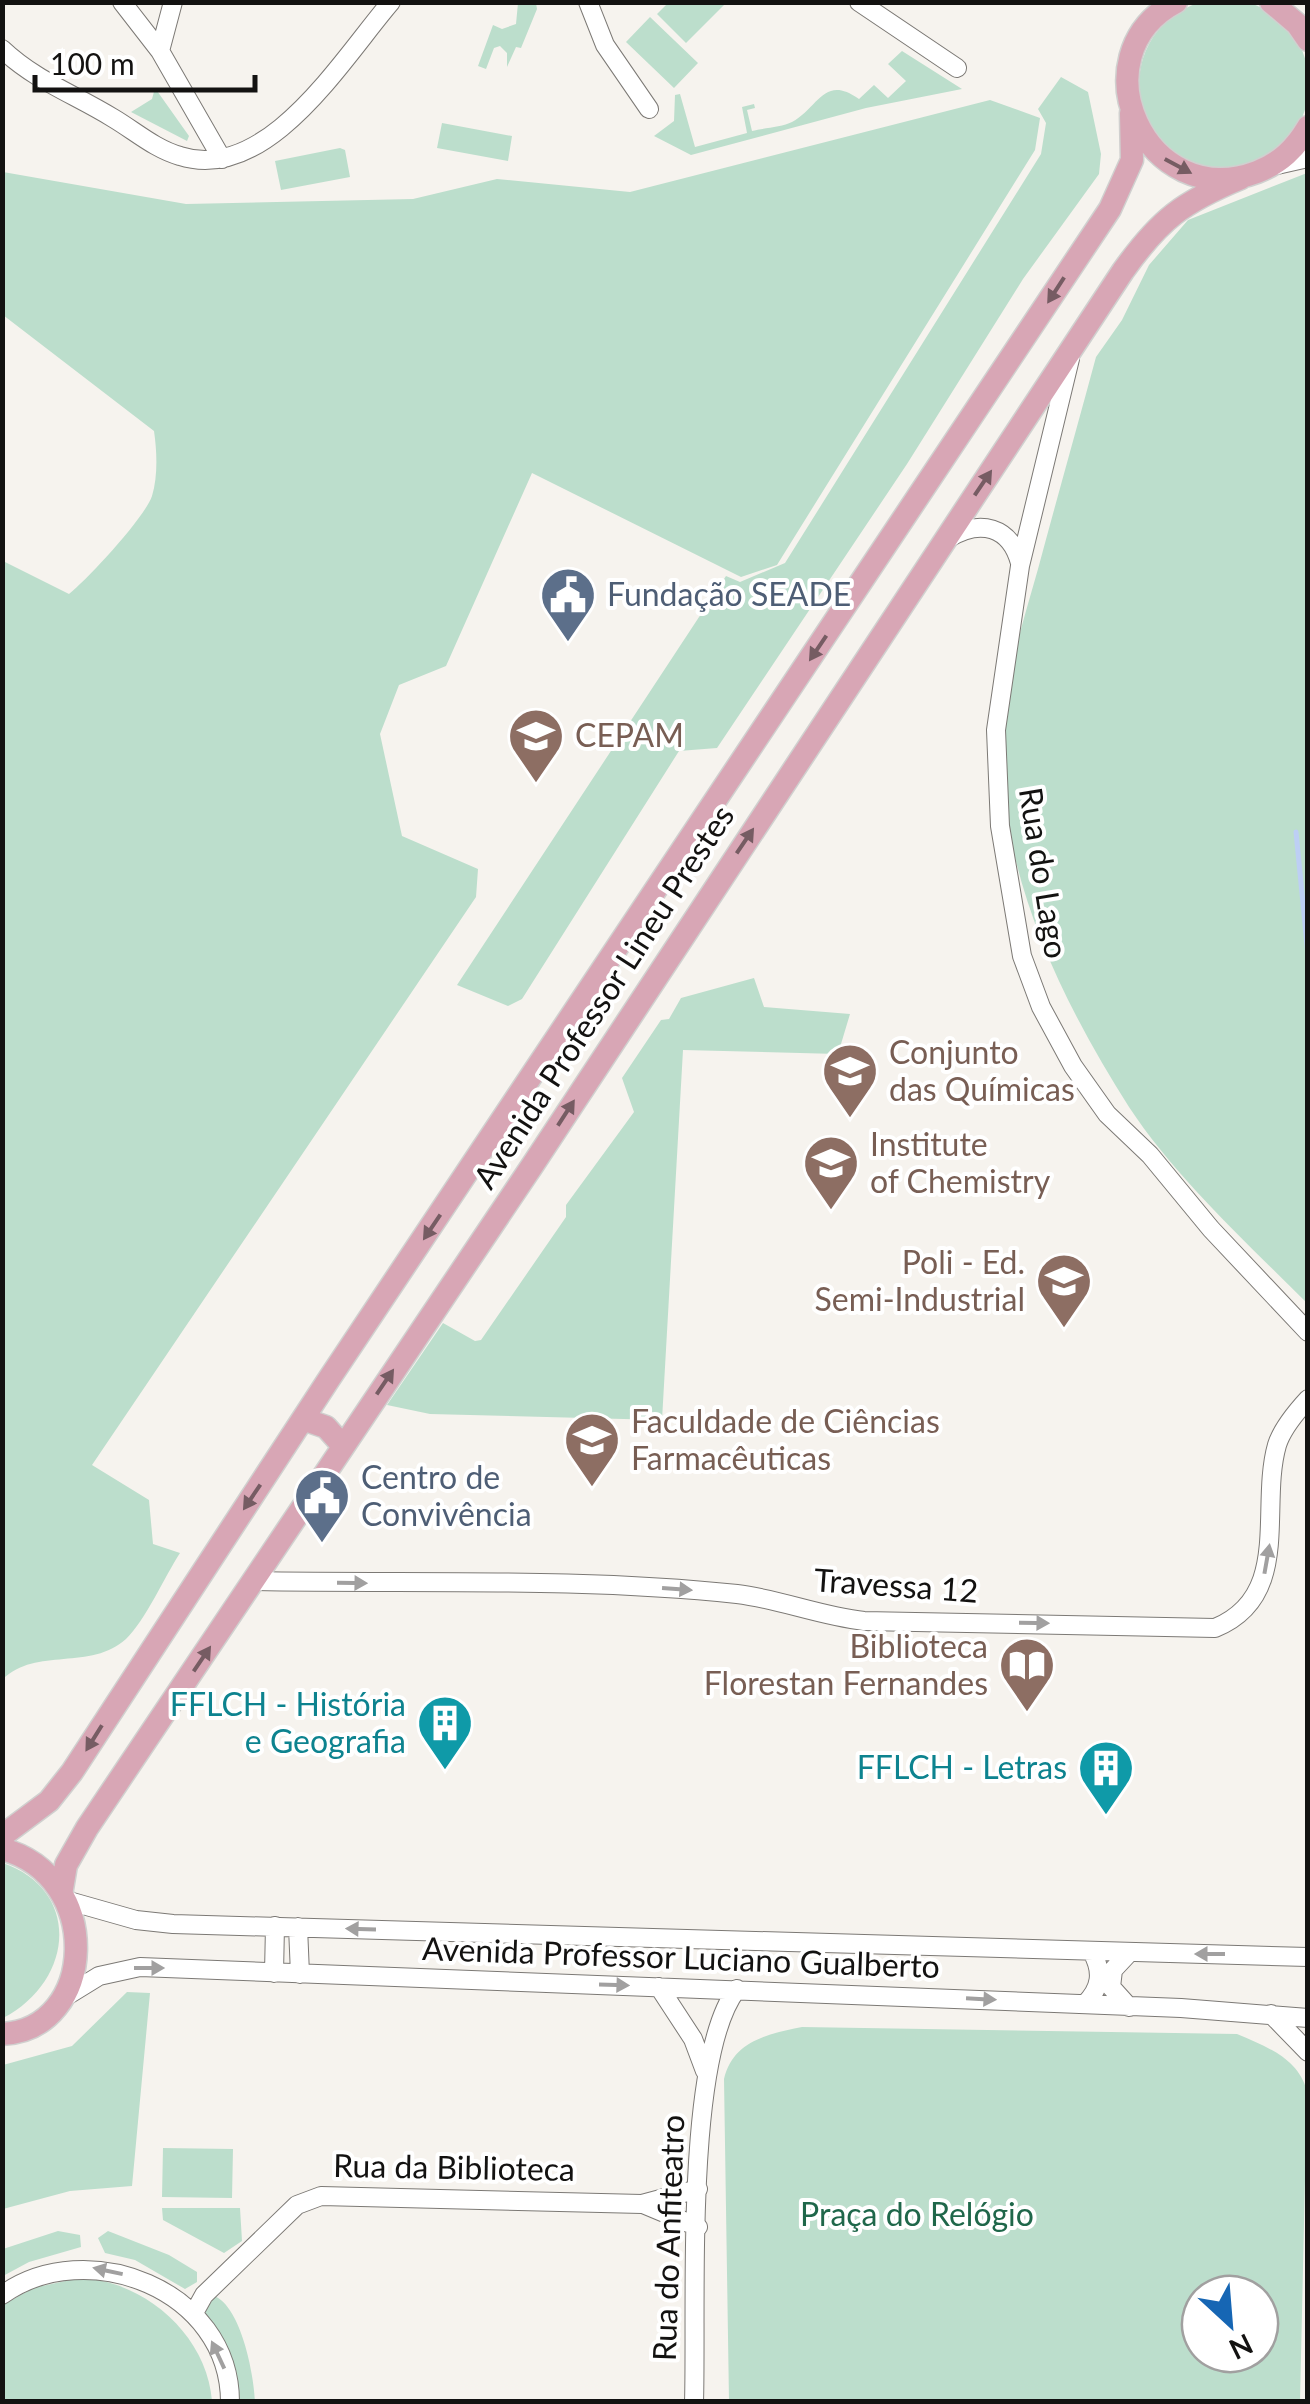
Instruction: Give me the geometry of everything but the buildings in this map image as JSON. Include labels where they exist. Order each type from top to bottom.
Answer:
[{"type":"main road","name":"Avenida Professor Lineu Prestes","points":[[2,1836],[49,1802],[72,1772],[1124,185],[1132,160],[1127,84],[1132,55],[1145,29],[1176,2]]},
{"type":"main road","points":[[1271,2],[1297,24],[1308,40]]},
{"type":"main road","points":[[1131,113],[1151,148],[1174,166],[1201,177],[1241,178]]},
{"type":"main road","points":[[1272,166],[1288,154],[1308,128]]},
{"type":"main road","name":"Avenida Professor Lineu Prestes","points":[[65,1895],[66,1864],[87,1828],[255,1581],[1123,271],[1164,219],[1198,196],[1272,166]]},
{"type":"main road","points":[[860,588],[875,585],[889,592],[898,613]]},
{"type":"main road","points":[[317,1398],[341,1418],[357,1425]]},
{"type":"main road","points":[[303,1419],[326,1427],[343,1446]]},
{"type":"main road","points":[[2,1849],[21,1854],[46,1871],[65,1895],[77,1931],[76,1952],[59,2000],[30,2028],[2,2034]]},
{"type":"street","points":[[122,2],[160,51],[222,158]]},
{"type":"street","points":[[160,51],[173,2]]},
{"type":"street","points":[[2,49],[48,86],[110,115],[180,157],[222,158],[252,151],[279,133],[391,2]]},
{"type":"street","points":[[588,2],[605,44],[649,108]]},
{"type":"street","points":[[859,2],[956,68]]},
{"type":"street","points":[[1272,166],[1308,158]]},
{"type":"street","name":"Rua do Lago","points":[[1072,349],[1020,566],[995,746],[1000,826],[1022,956],[1065,1052],[1107,1114],[1150,1156],[1211,1230],[1308,1332]]},
{"type":"street","points":[[944,541],[974,526],[988,527],[1011,540],[1020,566]]},
{"type":"street","name":"Travessa 12","points":[[255,1581],[670,1588],[743,1595],[827,1617],[864,1621],[1216,1628],[1250,1604],[1264,1578],[1276,1448],[1308,1400]]},
{"type":"street","name":"Avenida Professor Luciano Gualberto","points":[[65,1895],[136,1920],[1128,1955],[1308,1957]]},
{"type":"street","points":[[274,1973],[275,1926]]},
{"type":"street","points":[[298,1927],[300,1974]]},
{"type":"street","points":[[1085,2004],[1093,1996],[1100,1974],[1092,1952]]},
{"type":"street","points":[[1128,1955],[1113,1970],[1112,1987],[1129,2006]]},
{"type":"street","name":"Avenida Professor Luciano Gualberto","points":[[59,2000],[99,1976],[140,1967],[1085,2004],[1308,2018]]},
{"type":"street","name":"Rua do Anfiteatro","points":[[658,1988],[693,2038],[706,2076]]},
{"type":"street","name":"Rua do Anfiteatro","points":[[694,2402],[698,2189],[706,2076],[718,2020],[737,1989]]},
{"type":"street","points":[[1271,2013],[1308,2052]]},
{"type":"street","name":"Rua da Biblioteca","points":[[194,2313],[204,2295],[296,2205],[321,2196],[642,2204],[698,2189]]},
{"type":"street","name":"Rua da Biblioteca","points":[[642,2204],[698,2227]]},
{"type":"street","points":[[2,2294],[32,2276],[76,2266],[101,2268],[148,2284],[194,2313],[220,2354],[230,2384],[230,2402]]},
{"type":"green space","points":[[1224,-1],[1256,6],[1284,24],[1302,52],[1309,84],[1302,116],[1284,144],[1256,162],[1224,169],[1192,162],[1164,144],[1146,116],[1139,84],[1146,52],[1164,24],[1192,6]]},
{"type":"green space","points":[[669,2],[726,3],[686,43],[657,14]]},
{"type":"green space","points":[[518,3],[536,3],[537,9],[521,48],[516,47],[507,67],[507,53],[500,46],[494,48],[486,69],[478,66],[493,25],[502,29],[516,24]]},
{"type":"green space","points":[[650,17],[698,63],[674,88],[626,42]]},
{"type":"green space","points":[[902,51],[962,89],[866,108],[691,155],[654,136],[674,121],[675,95],[680,94],[695,147],[747,133],[742,107],[754,104],[755,108],[747,110],[752,131],[792,122],[830,91],[847,92],[859,99],[874,85],[888,98],[906,81],[888,64]]},
{"type":"green space","points":[[1061,77],[1088,92],[1101,154],[1099,174],[1023,279],[907,464],[717,748],[679,751],[522,999],[508,1006],[457,985],[726,576],[740,582],[785,563],[1041,154],[1046,123],[1038,109]]},
{"type":"green space","points":[[155,88],[189,136],[187,141],[131,112],[152,99]]},
{"type":"green space","points":[[990,100],[1040,118],[1035,150],[777,565],[741,577],[532,473],[446,666],[399,685],[380,734],[402,836],[478,869],[476,897],[92,1465],[149,1500],[153,1544],[180,1553],[147,1610],[126,1639],[112,1649],[31,1664],[3,1679],[3,561],[69,594],[139,518],[152,496],[156,464],[154,431],[3,315],[3,172],[186,204],[413,199],[497,179],[630,192]]},
{"type":"green space","points":[[442,123],[512,136],[508,161],[437,148]]},
{"type":"green space","points":[[345,150],[350,177],[281,190],[275,161]]},
{"type":"green space","points":[[1307,173],[1307,1303],[1168,1159],[1104,1067],[1059,980],[1024,889],[1004,795],[1002,747],[1014,657],[1096,357],[1122,320],[1149,265],[1188,220]]},
{"type":"green space","points":[[754,978],[764,1007],[850,1014],[838,1054],[683,1050],[662,1420],[430,1414],[387,1405],[443,1323],[475,1341],[481,1340],[566,1217],[566,1205],[634,1112],[622,1078],[661,1020],[669,1019],[681,998]]},
{"type":"green space","points":[[3,1863],[29,1876],[47,1894],[57,1915],[59,1937],[55,1961],[44,1983],[3,2018]]},
{"type":"green space","points":[[127,1992],[150,1993],[132,2186],[70,2191],[3,2209],[3,2065],[72,2046]]},
{"type":"green space","name":"Praça do Relógio","points":[[802,2027],[1237,2034],[1280,2055],[1296,2070],[1307,2091],[1300,2401],[729,2401],[724,2079],[735,2056],[764,2037]]},
{"type":"green space","points":[[163,2148],[233,2149],[232,2198],[162,2197]]},
{"type":"green space","points":[[162,2208],[240,2208],[242,2241],[224,2253],[163,2220]]},
{"type":"green space","points":[[58,2231],[80,2235],[81,2247],[29,2262],[3,2276],[3,2249]]},
{"type":"green space","points":[[108,2231],[169,2255],[197,2272],[197,2282],[185,2289],[135,2260],[105,2253],[98,2238]]},
{"type":"green space","points":[[79,2278],[126,2289],[168,2316],[198,2354],[208,2377],[212,2401],[3,2402],[3,2305],[33,2288]]},
{"type":"green space","points":[[214,2296],[232,2313],[239,2327],[249,2359],[255,2401],[238,2401],[227,2352],[204,2315]]},
{"type":"waterway","points":[[1296,832],[1308,955]]},
{"type":"place","name":"Fundação SEADE","points":[[568,644]]},
{"type":"place","name":"CEPAM","points":[[536,785]]},
{"type":"place","name":"Conjunto das Químicas","points":[[850,1120]]},
{"type":"place","name":"Institute of Chemistry","points":[[831,1212]]},
{"type":"place","name":"Poli - Ed. Semi-Industrial","points":[[1064,1330]]},
{"type":"place","name":"Faculdade de Ciências Farmacêuticas","points":[[592,1489]]},
{"type":"place","name":"Centro de Convivência","points":[[322,1545]]},
{"type":"place","name":"Biblioteca Florestan Fernandes","points":[[1027,1714]]},
{"type":"place","name":"FFLCH - História e Geografia","points":[[445,1772]]},
{"type":"place","name":"FFLCH - Letras","points":[[1106,1817]]}]
